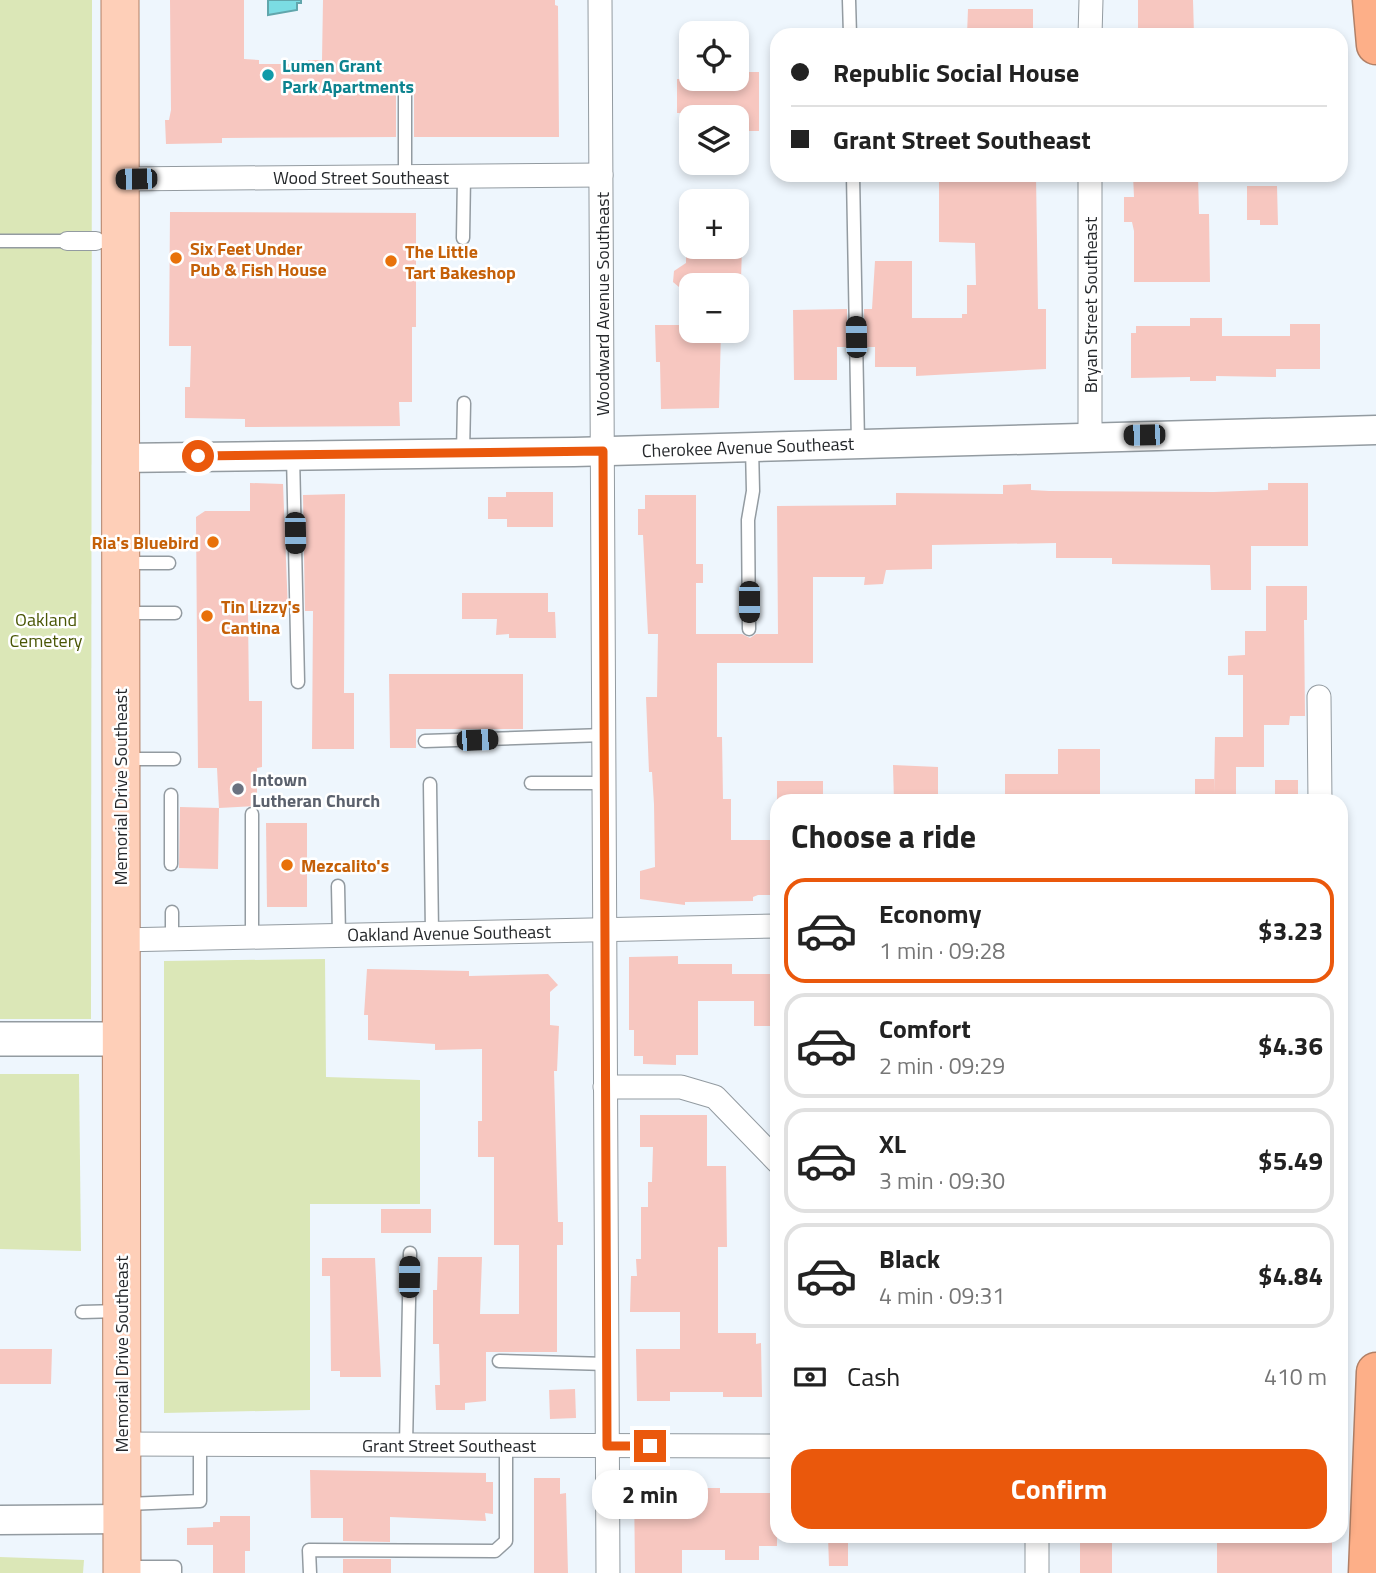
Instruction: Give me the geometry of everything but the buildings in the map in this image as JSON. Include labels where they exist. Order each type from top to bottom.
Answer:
[{"type":"highway","points":[[1372,0],[1376,45]]},
{"type":"highway","points":[[1368,1573],[1376,1372]]},
{"type":"main road","name":"Memorial Drive Southeast","points":[[120,0],[122,1570]]},
{"type":"main road","points":[[0,1039],[120,1039]]},
{"type":"street","name":"Woodward Avenue Southeast","points":[[600,0],[608,1573]]},
{"type":"street","points":[[1090,28],[1091,0]]},
{"type":"street","name":"Wood Street Southeast","points":[[120,179],[601,175]]},
{"type":"street","name":"Bryan Street Southeast","points":[[1090,182],[1090,436]]},
{"type":"street","points":[[67,241],[96,241]]},
{"type":"street","name":"Cherokee Avenue Southeast","points":[[119,458],[603,451],[1376,430]]},
{"type":"street","points":[[1320,697],[1320,794]]},
{"type":"street","name":"Oakland Avenue Southeast","points":[[120,940],[770,926]]},
{"type":"street","points":[[606,1087],[681,1087],[715,1097],[770,1154]]},
{"type":"street","name":"Grant Street Southeast","points":[[121,1444],[770,1446]]},
{"type":"street","points":[[0,1520],[122,1511]]},
{"type":"street","points":[[1037,1543],[1037,1573]]},
{"type":"lane","points":[[849,0],[850,28]]},
{"type":"lane","points":[[405,95],[405,177]]},
{"type":"lane","points":[[463,238],[464,176]]},
{"type":"lane","points":[[853,182],[858,443]]},
{"type":"lane","points":[[0,241],[67,241]]},
{"type":"lane","points":[[463,453],[464,403]]},
{"type":"lane","points":[[749,629],[748,520],[753,491],[752,447]]},
{"type":"lane","points":[[293,455],[298,682]]},
{"type":"lane","points":[[120,564],[169,563]]},
{"type":"lane","points":[[120,613],[175,613]]},
{"type":"lane","points":[[425,741],[604,735]]},
{"type":"lane","points":[[120,759],[174,759]]},
{"type":"lane","points":[[531,783],[604,783]]},
{"type":"lane","points":[[430,784],[432,933]]},
{"type":"lane","points":[[172,795],[172,864]]},
{"type":"lane","points":[[252,814],[252,937]]},
{"type":"lane","points":[[338,886],[339,935]]},
{"type":"lane","points":[[172,912],[172,939]]},
{"type":"lane","points":[[406,1445],[410,1253]]},
{"type":"lane","points":[[82,1312],[121,1311]]},
{"type":"lane","points":[[499,1361],[607,1364]]},
{"type":"lane","points":[[122,1511],[200,1501],[200,1445]]},
{"type":"lane","points":[[310,1573],[309,1550],[495,1551],[506,1541],[506,1445]]},
{"type":"lane","points":[[122,1570],[175,1567],[175,1573]]},
{"type":"green space","name":"Oakland Cemetery","points":[[0,0],[92,0],[91,1019],[0,1019]]},
{"type":"green space","points":[[325,959],[326,1077],[420,1080],[420,1204],[310,1204],[310,1410],[164,1413],[164,961]]},
{"type":"green space","points":[[0,1074],[79,1074],[81,1251],[0,1249]]},
{"type":"green space","points":[[0,1557],[84,1560],[83,1573],[0,1573]]},
{"type":"water","points":[[268,0],[301,0],[301,3],[297,3],[297,10],[268,15]]},
{"type":"place","name":"Lumen Grant Park Apartments","points":[[268,75]]},
{"type":"place","name":"Six Feet Under Pub & Fish House","points":[[176,258]]},
{"type":"place","name":"The Little Tart Bakeshop","points":[[391,261]]},
{"type":"place","name":"Ria's Bluebird","points":[[213,542]]},
{"type":"place","name":"Tin Lizzy's Cantina","points":[[207,616]]},
{"type":"place","name":"Intown Lutheran Church","points":[[238,789]]},
{"type":"place","name":"Mezcalito's","points":[[287,865]]},
{"type":"route","points":[[198,456],[603,451],[607,1446],[650,1446]]}]
